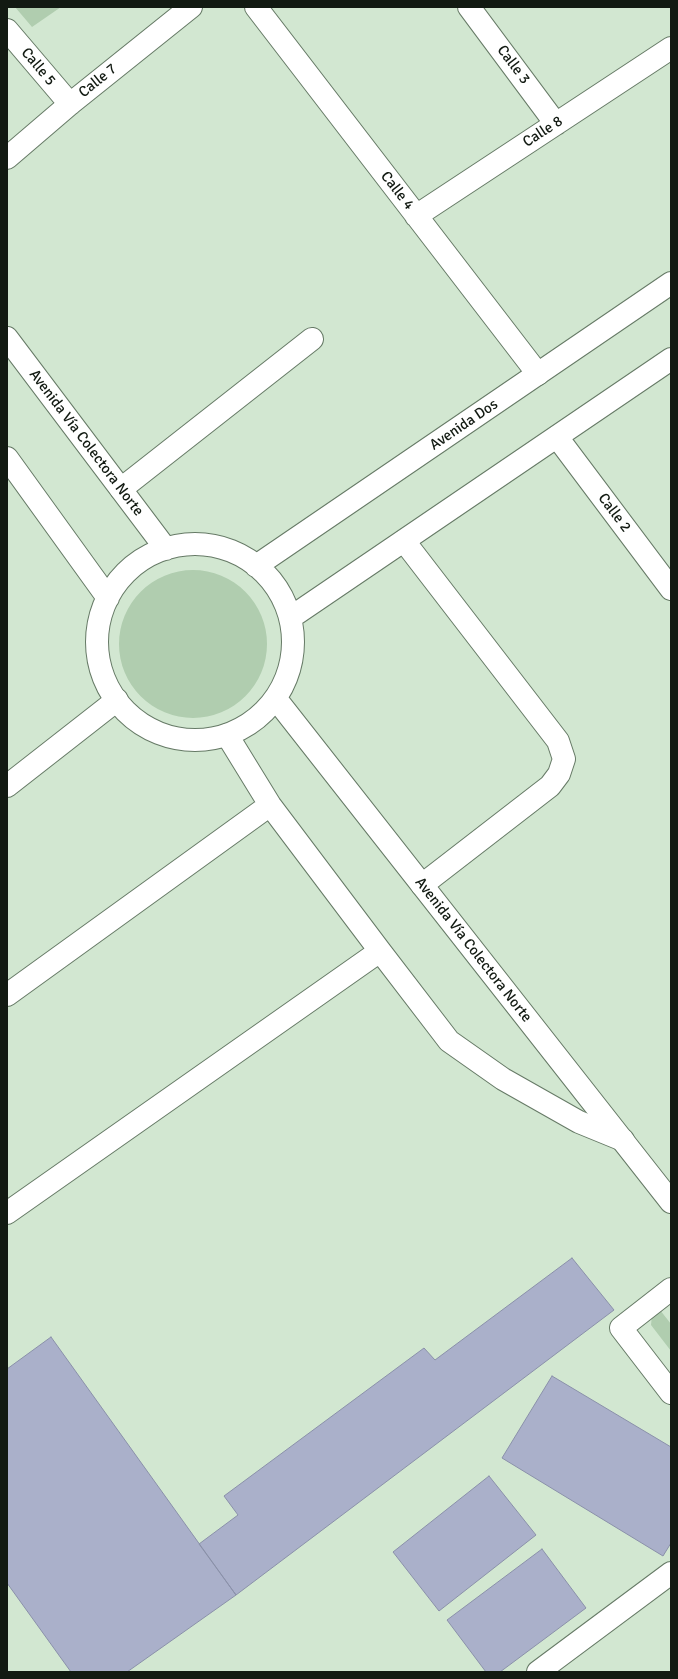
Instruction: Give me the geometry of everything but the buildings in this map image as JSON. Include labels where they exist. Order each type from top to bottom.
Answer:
[{"type":"street","name":"Calle 7","points":[[7,158],[70,104],[191,7]]},
{"type":"street","name":"Calle 4","points":[[256,7],[538,374]]},
{"type":"street","name":"Calle 3","points":[[469,7],[556,124]]},
{"type":"street","name":"Calle 5","points":[[7,30],[70,104]]},
{"type":"street","name":"Calle 8","points":[[416,216],[671,48]]},
{"type":"street","name":"Avenida Dos","points":[[256,566],[671,283]]},
{"type":"street","name":"Avenida Vía Colectora Norte","points":[[7,338],[166,549]]},
{"type":"street","points":[[121,489],[312,339]]},
{"type":"street","points":[[290,618],[671,359]]},
{"type":"street","name":"Calle 2","points":[[557,437],[671,587]]},
{"type":"street","points":[[7,458],[108,598]]},
{"type":"street","points":[[404,541],[558,742],[564,759],[560,774],[550,786],[422,885]]},
{"type":"street","points":[[184,545],[203,545],[222,549],[240,555],[256,566],[268,577],[285,603],[290,618],[293,635],[293,652],[290,668],[276,699],[266,711],[241,729],[227,735],[210,739],[192,740],[158,733],[128,714],[116,700],[107,685],[101,668],[98,650],[98,632],[101,614],[118,581],[132,567],[148,556],[166,549],[184,545]]},
{"type":"street","name":"Avenida Vía Colectora Norte","points":[[276,699],[671,1202]]},
{"type":"street","points":[[7,786],[116,700]]},
{"type":"street","points":[[227,735],[270,805],[449,1041],[503,1079],[579,1122],[623,1140]]},
{"type":"street","points":[[7,995],[270,805]]},
{"type":"street","points":[[7,1213],[380,951]]},
{"type":"street","points":[[670,1291],[621,1328],[671,1393]]},
{"type":"street","points":[[538,1672],[671,1573]]},
{"type":"green space","points":[[15,7],[61,7],[32,27]]},
{"type":"green space","points":[[186,570],[200,570],[214,573],[228,579],[240,587],[250,597],[258,609],[264,623],[267,644],[264,665],[258,679],[250,691],[240,701],[228,709],[214,715],[200,718],[186,718],[172,715],[158,709],[146,701],[136,691],[128,679],[122,665],[119,651],[119,637],[122,623],[128,609],[136,597],[146,587],[158,579],[172,573]]},
{"type":"green space","points":[[660,1310],[671,1324],[671,1351],[651,1325],[652,1315]]}]
